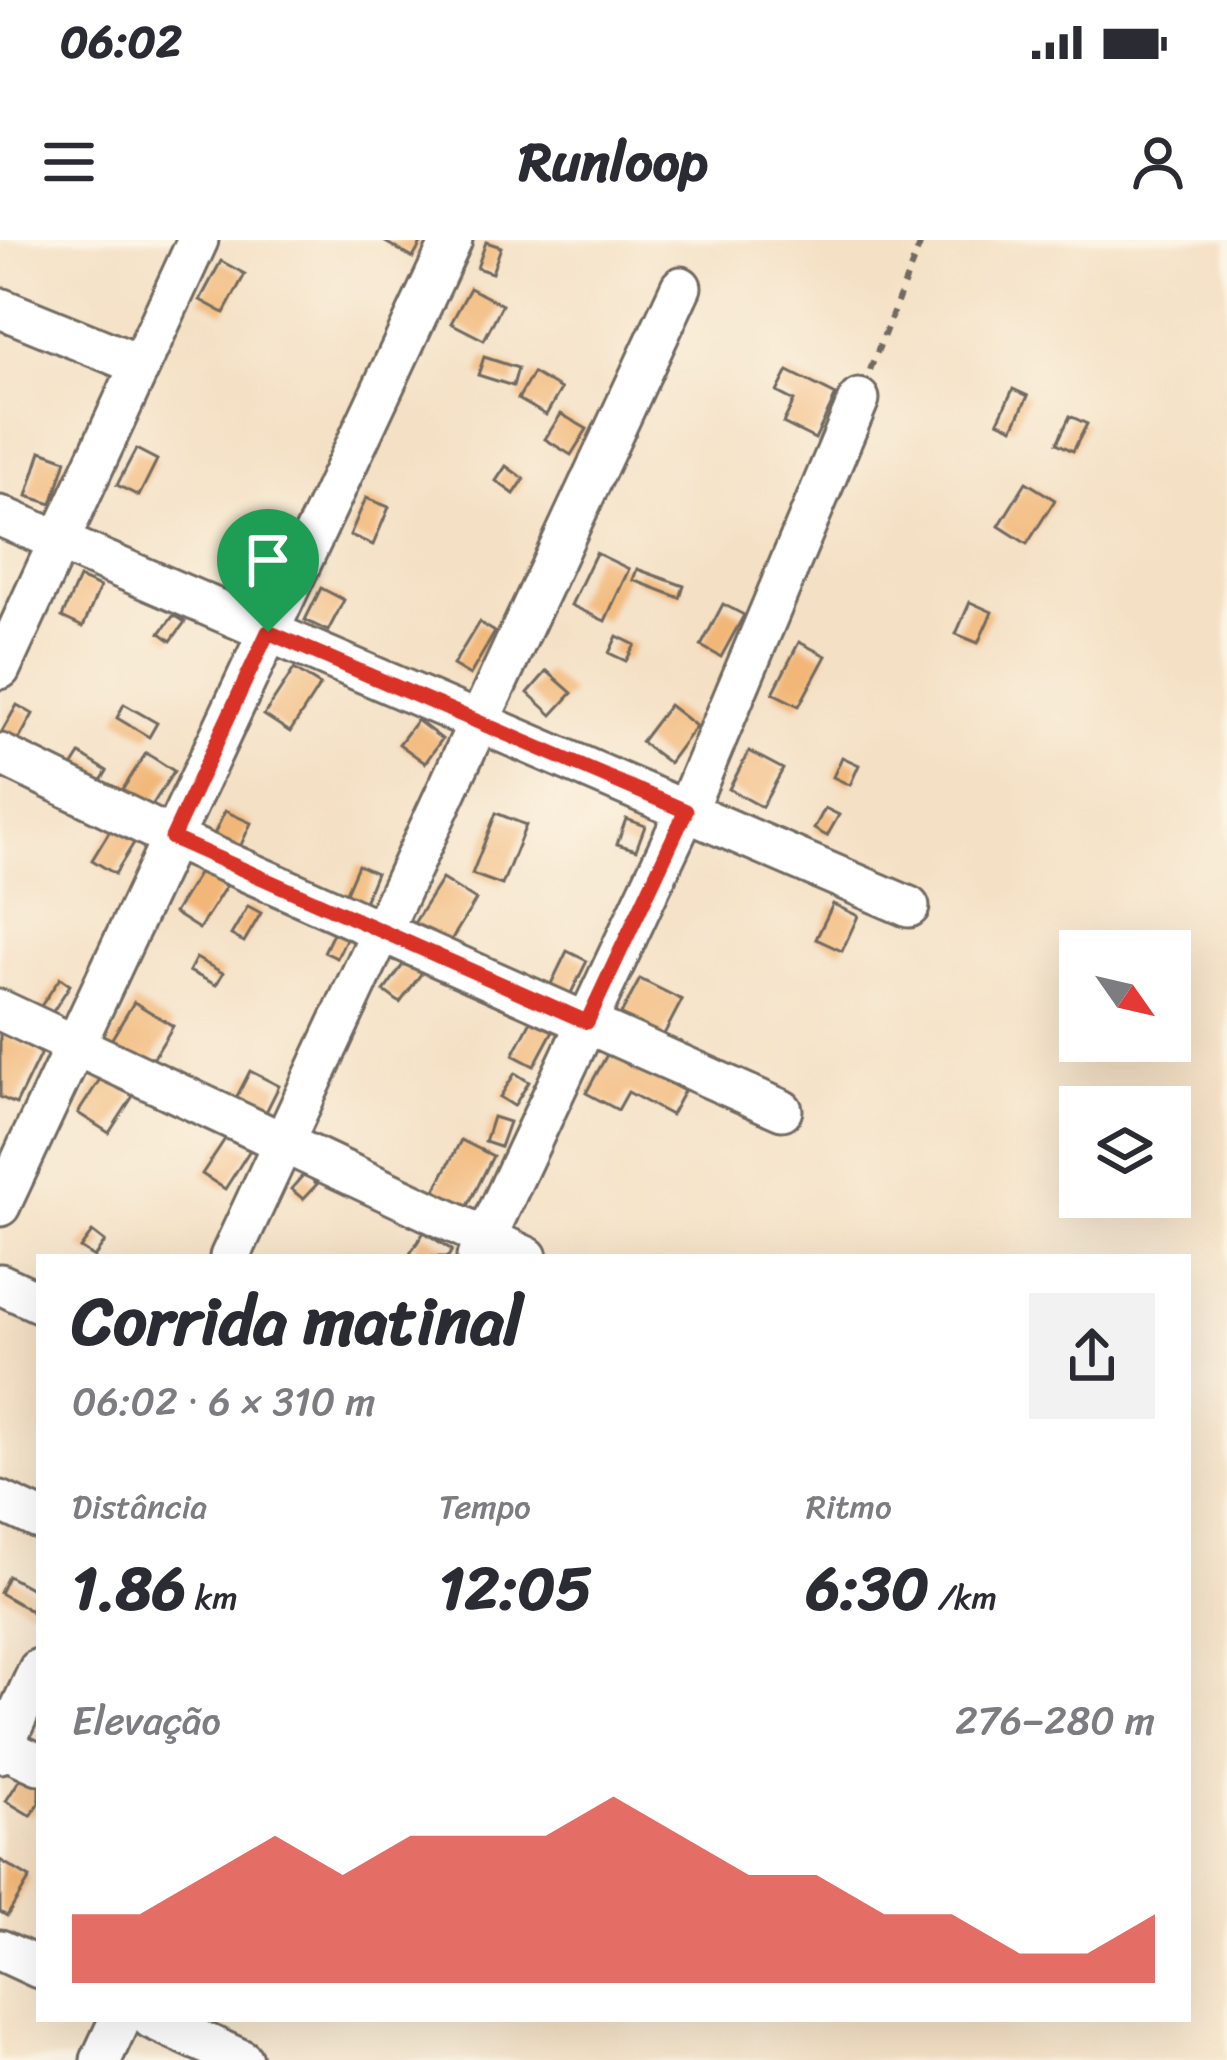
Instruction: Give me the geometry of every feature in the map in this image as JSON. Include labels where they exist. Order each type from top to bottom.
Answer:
[{"type":"street","points":[[0,669],[198,240]]},
{"type":"street","points":[[0,1206],[452,240]]},
{"type":"street","points":[[231,1254],[681,287]]},
{"type":"street","points":[[0,308],[140,365]]},
{"type":"street","points":[[482,1247],[686,811],[859,399]]},
{"type":"street","points":[[0,516],[908,907]]},
{"type":"street","points":[[0,754],[172,838],[782,1110]]},
{"type":"street","points":[[0,1010],[284,1143],[482,1247],[514,1254]]},
{"type":"street","points":[[0,1284],[36,1301]]},
{"type":"street","points":[[0,1501],[36,1518]]},
{"type":"street","points":[[36,1675],[1,1749],[36,1763]]},
{"type":"street","points":[[0,1950],[36,1966]]},
{"type":"street","points":[[101,2060],[119,2022]]},
{"type":"street","points":[[159,2022],[242,2060]]},
{"type":"path","points":[[859,399],[922,240]]},
{"type":"building","points":[[382,240],[423,240],[413,258]]},
{"type":"building","points":[[486,242],[501,247],[492,273],[477,268]]},
{"type":"building","points":[[221,261],[245,274],[224,313],[200,300]]},
{"type":"building","points":[[470,288],[502,305],[484,340],[451,323]]},
{"type":"building","points":[[484,357],[518,368],[513,386],[478,375]]},
{"type":"building","points":[[788,371],[836,395],[815,439],[783,423],[794,401],[777,392]]},
{"type":"building","points":[[533,373],[561,389],[546,415],[518,399]]},
{"type":"building","points":[[1013,389],[1028,396],[1013,428],[998,421]]},
{"type":"building","points":[[561,414],[587,429],[571,455],[545,439]]},
{"type":"building","points":[[1070,416],[1087,424],[1073,451],[1057,443]]},
{"type":"building","points":[[136,449],[157,460],[139,496],[117,485]]},
{"type":"building","points":[[41,451],[66,460],[52,504],[27,496]]},
{"type":"building","points":[[506,466],[524,479],[514,494],[496,481]]},
{"type":"building","points":[[1026,482],[1055,500],[1027,544],[999,526]]},
{"type":"building","points":[[366,498],[389,507],[373,545],[350,535]]},
{"type":"building","points":[[249,547],[271,557],[257,591],[234,581]]},
{"type":"building","points":[[596,553],[629,569],[605,621],[571,605]]},
{"type":"building","points":[[637,569],[684,586],[680,598],[633,580]]},
{"type":"building","points":[[79,578],[100,587],[83,627],[62,617]]},
{"type":"building","points":[[321,588],[344,600],[328,631],[305,620]]},
{"type":"building","points":[[970,602],[992,612],[978,643],[956,634]]},
{"type":"building","points":[[723,604],[744,615],[721,657],[701,646]]},
{"type":"building","points":[[174,615],[185,622],[171,641],[160,633]]},
{"type":"building","points":[[479,622],[495,632],[470,675],[453,665]]},
{"type":"building","points":[[617,636],[635,645],[626,661],[609,653]]},
{"type":"building","points":[[799,642],[826,656],[799,706],[773,693]]},
{"type":"building","points":[[294,669],[320,685],[290,732],[264,715]]},
{"type":"building","points":[[547,671],[572,693],[552,715],[528,693]]},
{"type":"building","points":[[124,704],[157,723],[149,737],[117,718]]},
{"type":"building","points":[[17,705],[33,714],[16,745],[0,735]]},
{"type":"building","points":[[669,705],[696,726],[669,763],[641,742]]},
{"type":"building","points":[[417,720],[442,739],[425,763],[399,744]]},
{"type":"building","points":[[749,751],[783,769],[762,807],[729,789]]},
{"type":"building","points":[[146,753],[174,771],[149,810],[121,792]]},
{"type":"building","points":[[80,754],[107,771],[97,787],[70,770]]},
{"type":"building","points":[[842,757],[859,765],[850,785],[833,777]]},
{"type":"building","points":[[825,808],[839,815],[827,836],[814,829]]},
{"type":"building","points":[[225,811],[251,823],[235,858],[209,845]]},
{"type":"building","points":[[496,813],[526,825],[502,885],[472,874]]},
{"type":"building","points":[[117,819],[140,833],[115,874],[92,860]]},
{"type":"building","points":[[626,819],[645,826],[636,850],[617,844]]},
{"type":"building","points":[[358,865],[376,873],[364,902],[345,895]]},
{"type":"building","points":[[200,871],[226,886],[199,929],[174,913]]},
{"type":"building","points":[[442,879],[476,900],[445,950],[411,928]]},
{"type":"building","points":[[833,904],[858,916],[842,951],[816,939]]},
{"type":"building","points":[[248,906],[261,913],[244,942],[231,935]]},
{"type":"building","points":[[336,927],[349,933],[337,958],[324,952]]},
{"type":"building","points":[[567,951],[587,961],[568,999],[548,990]]},
{"type":"building","points":[[410,955],[426,967],[400,1003],[384,991]]},
{"type":"building","points":[[196,958],[223,973],[216,985],[189,971]]},
{"type":"building","points":[[60,978],[70,985],[52,1013],[41,1006]]},
{"type":"building","points":[[640,979],[682,1000],[661,1040],[619,1018]]},
{"type":"building","points":[[134,1002],[173,1026],[144,1074],[105,1050]]},
{"type":"building","points":[[536,1011],[557,1023],[534,1066],[513,1055]]},
{"type":"building","points":[[0,1032],[41,1053],[16,1104],[0,1097]]},
{"type":"building","points":[[609,1051],[684,1091],[671,1115],[628,1092],[618,1110],[586,1093]]},
{"type":"building","points":[[250,1071],[279,1086],[261,1122],[231,1108]]},
{"type":"building","points":[[515,1073],[529,1082],[514,1106],[500,1097]]},
{"type":"building","points":[[102,1076],[133,1096],[109,1133],[78,1113]]},
{"type":"building","points":[[493,1117],[509,1122],[500,1147],[485,1142]]},
{"type":"building","points":[[227,1136],[250,1150],[225,1189],[202,1174]]},
{"type":"building","points":[[461,1140],[493,1156],[465,1212],[432,1196]]},
{"type":"building","points":[[305,1173],[317,1184],[303,1199],[291,1189]]},
{"type":"building","points":[[92,1232],[105,1242],[96,1254],[80,1248]]},
{"type":"building","points":[[424,1232],[452,1250],[450,1254],[410,1254]]},
{"type":"building","points":[[8,1576],[36,1591],[36,1600],[31,1611],[0,1593]]},
{"type":"building","points":[[31,1762],[36,1765],[36,1808],[31,1816],[6,1801]]},
{"type":"building","points":[[0,1860],[30,1878],[7,1916],[0,1912]]},
{"type":"route","points":[[268,632],[686,811],[587,1022],[172,838],[268,632]]}]
